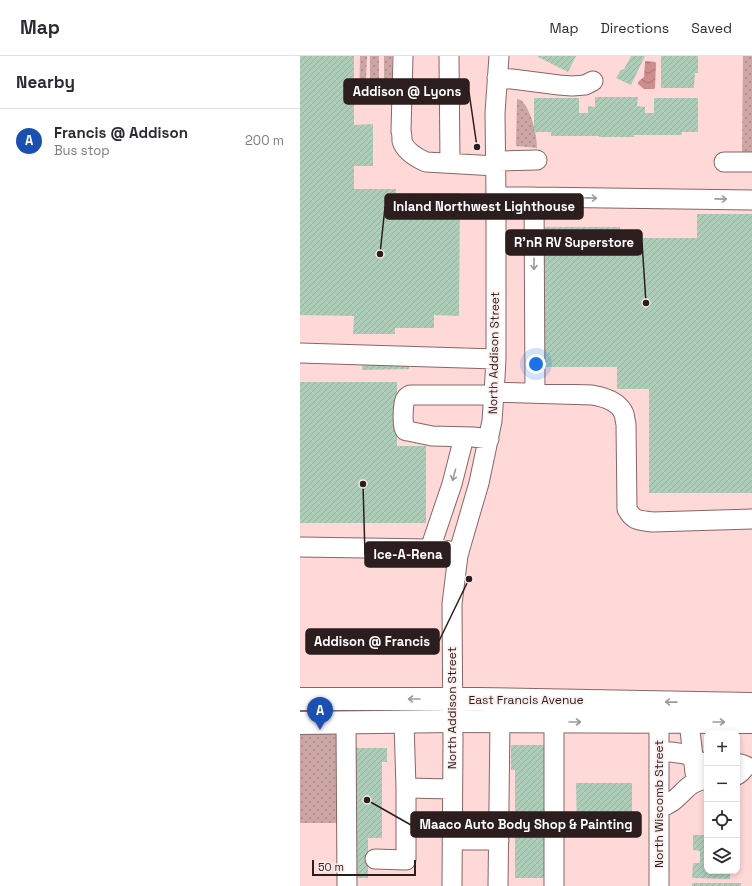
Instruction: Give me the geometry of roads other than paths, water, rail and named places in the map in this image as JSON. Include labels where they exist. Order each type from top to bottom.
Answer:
[{"type":"main road","name":"East Francis Avenue","points":[[300,700],[452,711],[500,721],[752,722]]},
{"type":"main road","name":"East Francis Avenue","points":[[300,723],[404,722],[502,700],[752,704]]},
{"type":"street","points":[[403,56],[401,131],[403,142],[417,159],[426,162],[450,163],[496,163],[537,160]]},
{"type":"street","points":[[449,56],[450,163]]},
{"type":"street","name":"North Addison Street","points":[[452,886],[452,604],[459,553],[479,483],[492,422],[496,359],[495,113],[499,56]]},
{"type":"street","points":[[497,78],[572,86],[585,85],[593,81]]},
{"type":"street","points":[[724,162],[752,162]]},
{"type":"street","points":[[496,197],[752,200]]},
{"type":"street","points":[[534,197],[535,393]]},
{"type":"street","points":[[300,353],[496,359]]},
{"type":"street","points":[[488,439],[432,436],[406,430],[404,427],[405,401],[410,395],[535,393],[592,395],[604,397],[615,403],[624,415],[626,424],[627,509],[631,515],[638,520],[653,522],[752,519]]},
{"type":"street","points":[[430,549],[452,484],[464,438]]},
{"type":"street","points":[[300,547],[440,549],[459,553]]},
{"type":"street","points":[[498,886],[500,721]]},
{"type":"street","points":[[346,722],[347,886]]},
{"type":"street","points":[[375,859],[406,860],[404,722]]},
{"type":"street","points":[[554,722],[554,886]]},
{"type":"street","name":"North Wiscomb Street","points":[[659,722],[659,886]]},
{"type":"street","points":[[688,722],[700,760],[695,773],[703,779]]},
{"type":"street","points":[[659,751],[685,754],[700,760]]},
{"type":"street","points":[[659,808],[673,802],[687,787],[703,779]]},
{"type":"street","points":[[406,788],[452,789]]},
{"type":"street","points":[[452,840],[499,840]]},
{"type":"water","points":[[646,61],[656,63],[654,89],[644,89],[638,84],[638,82],[644,77]]},
{"type":"place","name":"Addison @ Lyons","points":[[477,147]]},
{"type":"place","name":"Inland Northwest Lighthouse","points":[[380,254]]},
{"type":"place","name":"R'nR RV Superstore","points":[[646,303]]},
{"type":"place","name":"Ice-A-Rena","points":[[363,484]]},
{"type":"place","name":"Addison @ Francis","points":[[469,579]]},
{"type":"place","name":"Francis @ Addison","points":[[320,730]]},
{"type":"place","name":"Maaco Auto Body Shop & Painting","points":[[367,800]]}]
